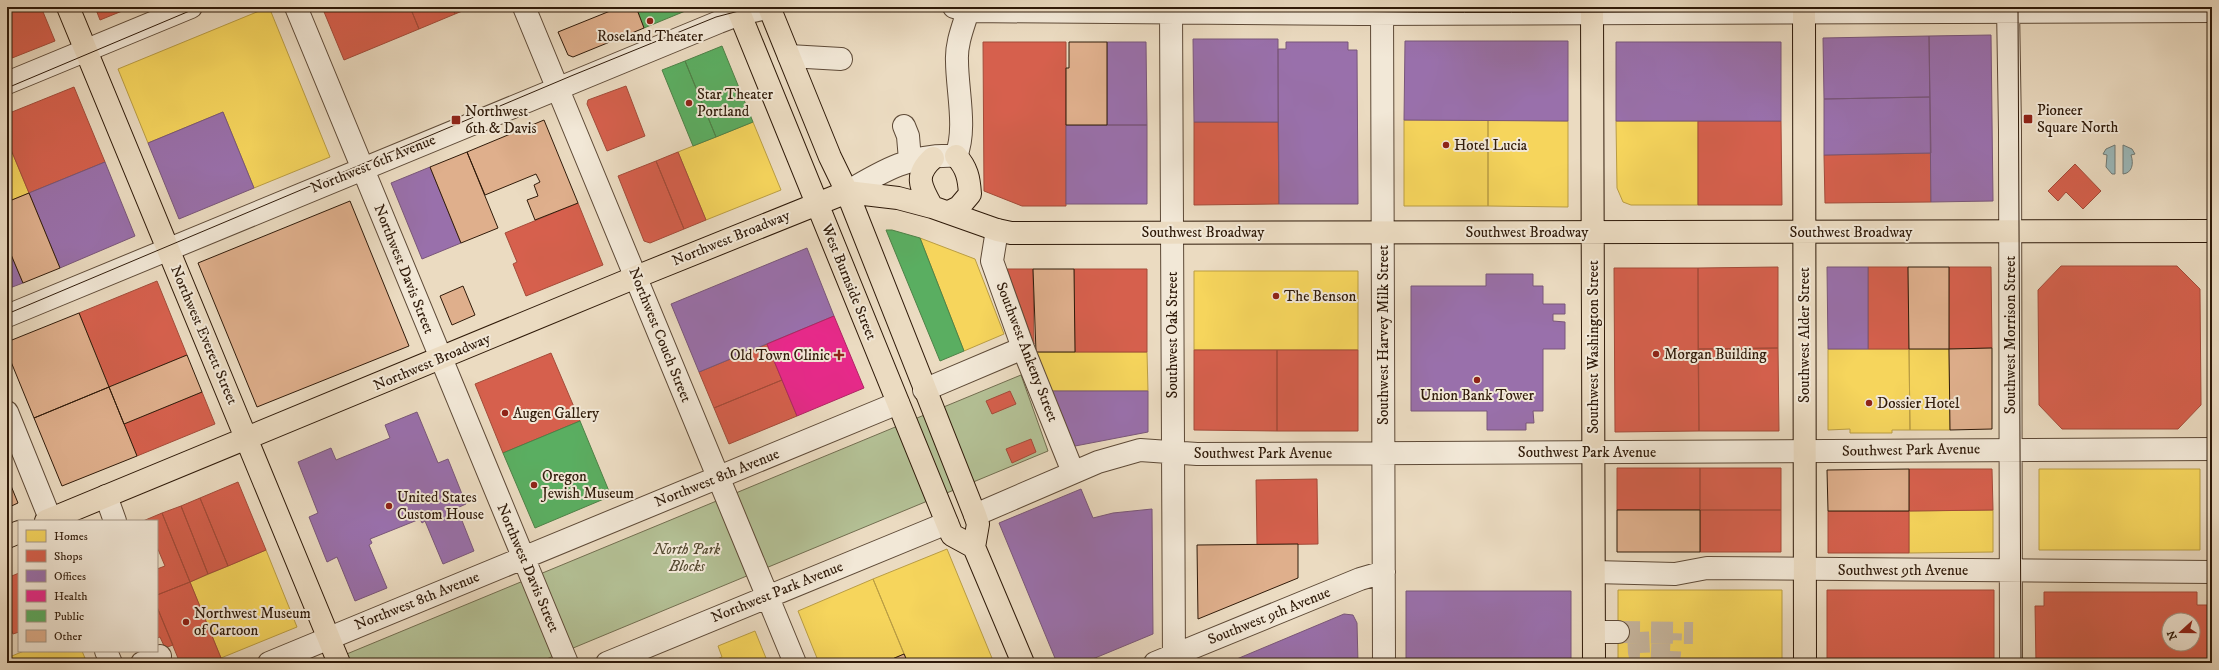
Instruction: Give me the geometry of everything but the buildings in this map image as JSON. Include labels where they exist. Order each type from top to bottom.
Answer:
[{"type":"main road","name":"Northwest Everett Street","points":[[68,7],[339,663]]},
{"type":"main road","name":"West Burnside Street","points":[[738,11],[952,535],[974,547],[978,524],[975,516],[847,192],[789,56],[770,7]]},
{"type":"main road","name":"Southwest Washington Street","points":[[1592,10],[1594,663]]},
{"type":"main road","name":"Southwest Alder Street","points":[[1804,10],[1805,663]]},
{"type":"main road","points":[[933,158],[925,166],[920,181],[923,191],[941,209],[959,207],[970,194],[969,177],[964,165],[956,156]]},
{"type":"main road","name":"Southwest Broadway","points":[[817,204],[847,192],[898,198],[941,209],[997,230],[1011,233],[2212,231]]},
{"type":"main road","name":"Northwest Broadway","points":[[49,520],[636,277],[817,204]]},
{"type":"main road","points":[[7,537],[18,532]]},
{"type":"main road","points":[[974,547],[1024,663]]},
{"type":"street","points":[[7,83],[191,7]]},
{"type":"street","name":"Northwest Davis Street","points":[[296,7],[567,663]]},
{"type":"street","name":"Northwest Couch Street","points":[[524,7],[795,663]]},
{"type":"street","name":"Northwest 6th Avenue","points":[[7,316],[558,88],[738,11],[770,7]]},
{"type":"street","points":[[956,156],[960,141],[960,96],[957,50],[961,9],[2008,9],[2212,11]]},
{"type":"street","name":"Southwest Morrison Street","points":[[2008,9],[2011,231],[2011,663]]},
{"type":"street","name":"Southwest Oak Street","points":[[1168,660],[1172,454],[1171,10]]},
{"type":"street","name":"Southwest Harvey Milk Street","points":[[1382,10],[1384,663]]},
{"type":"street","points":[[789,56],[841,59]]},
{"type":"street","points":[[904,126],[908,136],[910,160]]},
{"type":"street","name":"Southwest Broadway","points":[[847,192],[892,166],[910,160],[956,156]]},
{"type":"street","name":"Southwest Ankeny Street","points":[[997,230],[992,261],[1023,348],[1073,472]]},
{"type":"street","points":[[924,390],[1023,348]]},
{"type":"street","name":"Northwest 8th Avenue","points":[[269,663],[898,403]]},
{"type":"street","points":[[7,412],[49,520]]},
{"type":"street","name":"Southwest Park Avenue","points":[[975,516],[1098,462],[1140,450],[1172,454],[2212,449]]},
{"type":"street","points":[[106,496],[115,520]]},
{"type":"street","name":"Northwest Park Avenue","points":[[608,663],[767,596],[948,523]]},
{"type":"street","name":"Southwest 9th Avenue","points":[[1594,572],[1675,574],[1707,568],[2212,572]]},
{"type":"street","name":"Southwest 9th Avenue","points":[[1168,660],[1360,579],[1384,572]]},
{"type":"street","points":[[1594,632],[1618,632]]},
{"type":"street","points":[[106,652],[111,663]]},
{"type":"green space","name":"North Park Blocks","points":[[1021,375],[1048,451],[537,663],[325,663]]},
{"type":"water","points":[[2115,145],[2115,174],[2112,174],[2106,167],[2107,155],[2103,154],[2106,149]]},
{"type":"water","points":[[2123,145],[2132,149],[2135,154],[2131,155],[2132,168],[2123,174]]},
{"type":"tunnel","points":[[1618,632],[1693,633]]},
{"type":"tunnel","points":[[1638,632],[1639,653],[1670,654],[1671,633]]},
{"type":"tram line","points":[[7,88],[199,7]]},
{"type":"tram line","points":[[7,314],[571,76],[716,17],[754,7]]},
{"type":"tram line","points":[[1229,7],[1418,12],[1822,11],[1951,7]]},
{"type":"tram line","points":[[2018,7],[2021,663]]},
{"type":"place","name":"Roseland Theater","points":[[650,21]]},
{"type":"place","name":"Star Theater Portland","points":[[689,103]]},
{"type":"place","name":"Pioneer Square North","points":[[2028,119]]},
{"type":"place","name":"Northwest 6th & Davis","points":[[456,120]]},
{"type":"place","name":"Hotel Lucia","points":[[1446,145]]},
{"type":"place","name":"The Benson","points":[[1276,296]]},
{"type":"place","name":"Morgan Building","points":[[1656,354]]},
{"type":"place","name":"Old Town Clinic","points":[[839,355]]},
{"type":"place","name":"Union Bank Tower","points":[[1477,380]]},
{"type":"place","name":"Dossier Hotel","points":[[1869,403]]},
{"type":"place","name":"Augen Gallery","points":[[505,413]]},
{"type":"place","name":"Oregon Jewish Museum","points":[[534,485]]},
{"type":"place","name":"United States Custom House","points":[[389,506]]},
{"type":"place","name":"Northwest Museum of Cartoon","points":[[186,622]]}]
